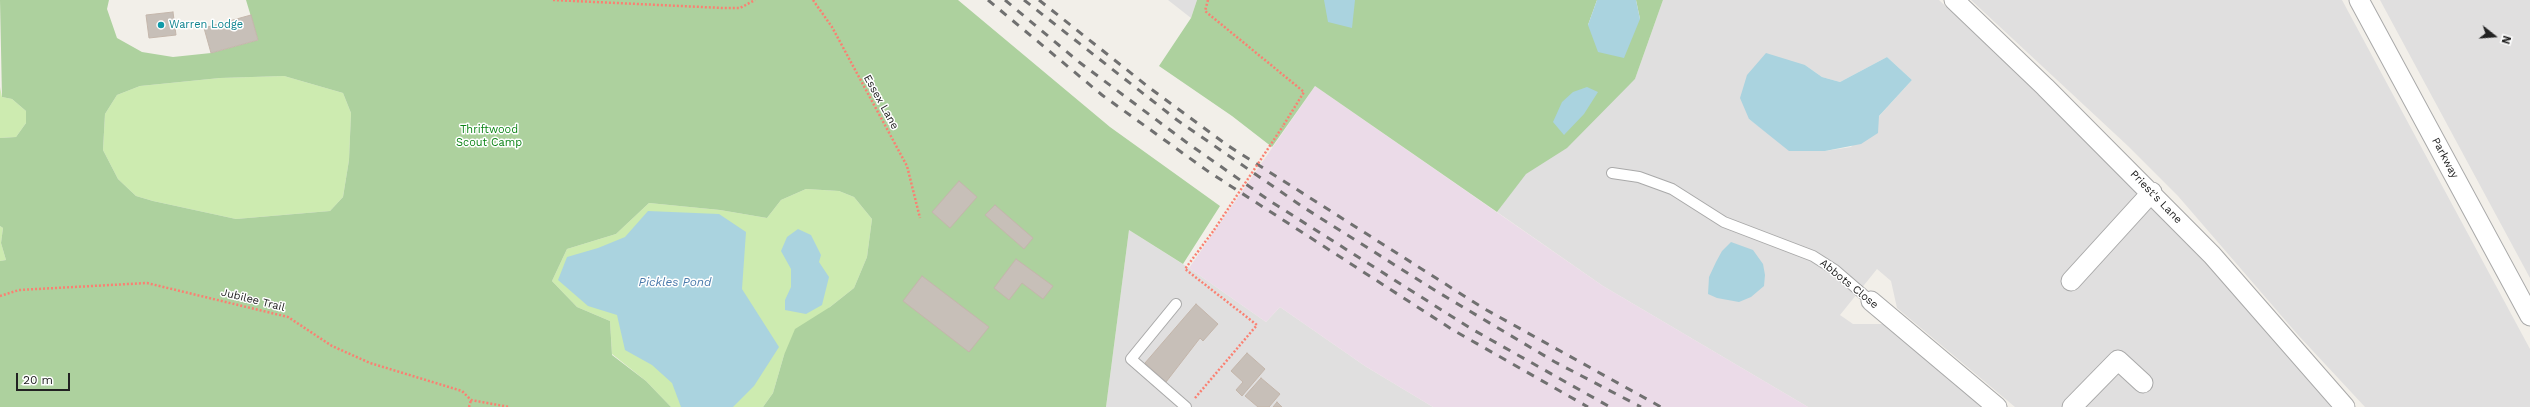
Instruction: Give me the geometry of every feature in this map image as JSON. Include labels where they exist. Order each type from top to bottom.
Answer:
[{"type":"street","name":"Priest's Lane","points":[[1954,0],[2017,59],[2152,192],[2212,255],[2345,407]]},
{"type":"street","name":"Parkway","points":[[2359,0],[2530,316]]},
{"type":"street","points":[[2070,281],[2152,192]]},
{"type":"street","name":"Abbots Close","points":[[1871,301],[1997,407]]},
{"type":"street","points":[[2072,407],[2118,360],[2143,383]]},
{"type":"lane","name":"Abbots Close","points":[[1612,173],[1639,177],[1672,189],[1724,222],[1813,256],[1835,270],[1871,301]]},
{"type":"lane","points":[[1176,304],[1131,359],[1189,404]]},
{"type":"path","points":[[553,0],[723,8],[740,8],[755,0]]},
{"type":"path","name":"Essex Lane","points":[[813,0],[832,27],[907,166],[920,218]]},
{"type":"path","points":[[1189,404],[1257,326],[1186,269],[1214,230],[1304,92],[1205,12],[1208,0]]},
{"type":"path","name":"Jubilee Trail","points":[[0,296],[19,290],[147,283],[288,317],[332,346],[370,363],[462,392],[471,400],[509,407]]},
{"type":"path","points":[[469,407],[471,400]]},
{"type":"shaded area","points":[[1168,0],[1197,0],[1191,18]]},
{"type":"shaded area","points":[[1663,0],[1939,0],[2053,107],[2236,293],[2337,407],[2015,407],[1897,308],[1891,281],[1877,269],[1840,315],[1853,324],[1884,324],[1982,407],[1808,407],[1603,286],[1497,212],[1524,175],[1635,79]],"holes":[[[1887,57],[1912,80],[1851,147],[1825,151],[1768,133],[1749,119],[1805,65],[1822,77],[1840,82]]]},
{"type":"shaded area","points":[[1971,0],[2342,0],[2530,349],[2530,407],[2365,407],[2298,335],[2178,196],[2128,146]]},
{"type":"shaded area","points":[[2380,0],[2530,0],[2530,278]]},
{"type":"shaded area","points":[[1315,86],[1603,286],[1808,407],[1433,407],[1365,366],[1280,307],[1266,322],[1189,268]]},
{"type":"shaded area","points":[[1129,230],[1189,268],[1266,322],[1280,307],[1365,366],[1433,407],[1106,407]]},
{"type":"green space","name":"Thriftwood Scout Camp","points":[[0,0],[109,0],[107,9],[117,38],[142,52],[173,57],[211,53],[258,40],[246,0],[958,0],[1110,127],[1220,206],[1183,264],[1129,230],[1106,407],[763,407],[773,393],[784,355],[795,329],[830,307],[854,288],[867,257],[872,219],[854,197],[839,191],[806,189],[781,200],[767,218],[720,210],[649,203],[616,234],[567,249],[552,281],[577,307],[610,321],[612,355],[646,381],[671,407],[0,407],[0,261],[6,260],[1,243],[3,228],[0,226],[0,138],[16,137],[26,123],[26,111],[12,99],[2,97]],"holes":[[[284,76],[343,93],[351,113],[349,160],[343,197],[330,211],[236,219],[153,201],[136,196],[118,179],[103,150],[105,114],[117,95],[140,86],[220,78]]]},
{"type":"green space","points":[[1197,0],[1597,0],[1588,25],[1640,19],[1636,0],[1663,0],[1635,79],[1567,148],[1526,174],[1497,212],[1315,86],[1272,147],[1232,116],[1159,66],[1191,18]]},
{"type":"green space","points":[[284,76],[343,93],[351,113],[349,160],[343,197],[330,211],[236,219],[153,201],[136,196],[118,179],[103,150],[105,114],[117,95],[140,86],[220,78]]},
{"type":"green space","points":[[0,87],[2,97],[12,99],[26,111],[26,123],[16,137],[0,138]]},
{"type":"green space","points":[[806,189],[839,191],[854,197],[872,219],[867,257],[854,288],[830,307],[784,355],[773,393],[763,407],[671,407],[646,381],[612,354],[610,321],[577,307],[552,281],[567,249],[616,234],[649,203],[720,210],[767,218],[781,200]]},
{"type":"green space","points":[[0,226],[3,228],[1,243],[6,260],[0,261]]},
{"type":"water","points":[[1324,0],[1355,0],[1352,28],[1328,22]]},
{"type":"water","points":[[1597,0],[1636,0],[1640,19],[1624,58],[1598,52],[1588,25]]},
{"type":"water","points":[[1766,53],[1805,65],[1822,77],[1840,82],[1887,57],[1912,80],[1879,116],[1878,133],[1861,144],[1825,151],[1789,151],[1749,119],[1740,98],[1747,75]]},
{"type":"water","points":[[1587,87],[1598,92],[1584,114],[1564,135],[1553,122],[1562,102],[1573,92]]},
{"type":"water","name":"Pickles Pond","points":[[648,211],[719,214],[746,232],[742,289],[779,347],[754,386],[733,407],[681,407],[672,383],[652,365],[625,350],[617,315],[588,306],[558,280],[567,257],[598,248],[625,237]]},
{"type":"water","points":[[798,229],[811,235],[821,255],[819,262],[829,277],[822,305],[806,314],[785,310],[785,300],[791,287],[791,269],[781,251],[787,237]]},
{"type":"water","points":[[1731,242],[1753,250],[1763,264],[1765,275],[1764,286],[1751,297],[1739,302],[1717,298],[1708,294],[1709,277],[1722,251]]},
{"type":"building","name":"Warren Lodge","points":[[173,12],[176,35],[149,38],[146,15]]},
{"type":"building","points":[[251,15],[258,40],[211,53],[204,28]]},
{"type":"building","points":[[959,181],[977,197],[950,228],[932,212]]},
{"type":"building","points":[[995,205],[1033,238],[1024,249],[985,215]]},
{"type":"building","points":[[1016,259],[1053,286],[1043,299],[1022,283],[1009,300],[994,288]]},
{"type":"building","points":[[922,276],[989,327],[969,352],[903,301]]},
{"type":"building","points":[[1196,304],[1218,324],[1203,341],[1200,338],[1166,382],[1145,363]]},
{"type":"building","points":[[1247,353],[1265,369],[1242,396],[1236,390],[1243,382],[1231,371]]},
{"type":"building","points":[[1261,378],[1280,394],[1269,407],[1258,407],[1245,396]]},
{"type":"building","points":[[1277,402],[1282,407],[1273,407]]},
{"type":"railway","points":[[988,0],[1102,95],[1209,172],[1453,330],[1588,407]]},
{"type":"railway","points":[[1005,0],[1079,62],[1186,142],[1270,201],[1470,328],[1610,407]]},
{"type":"railway","points":[[1024,0],[1177,120],[1303,207],[1436,291],[1555,362],[1641,407]]},
{"type":"railway","points":[[1039,0],[1151,89],[1227,145],[1483,308],[1661,407]]},
{"type":"place","name":"Warren Lodge","points":[[161,25]]}]
